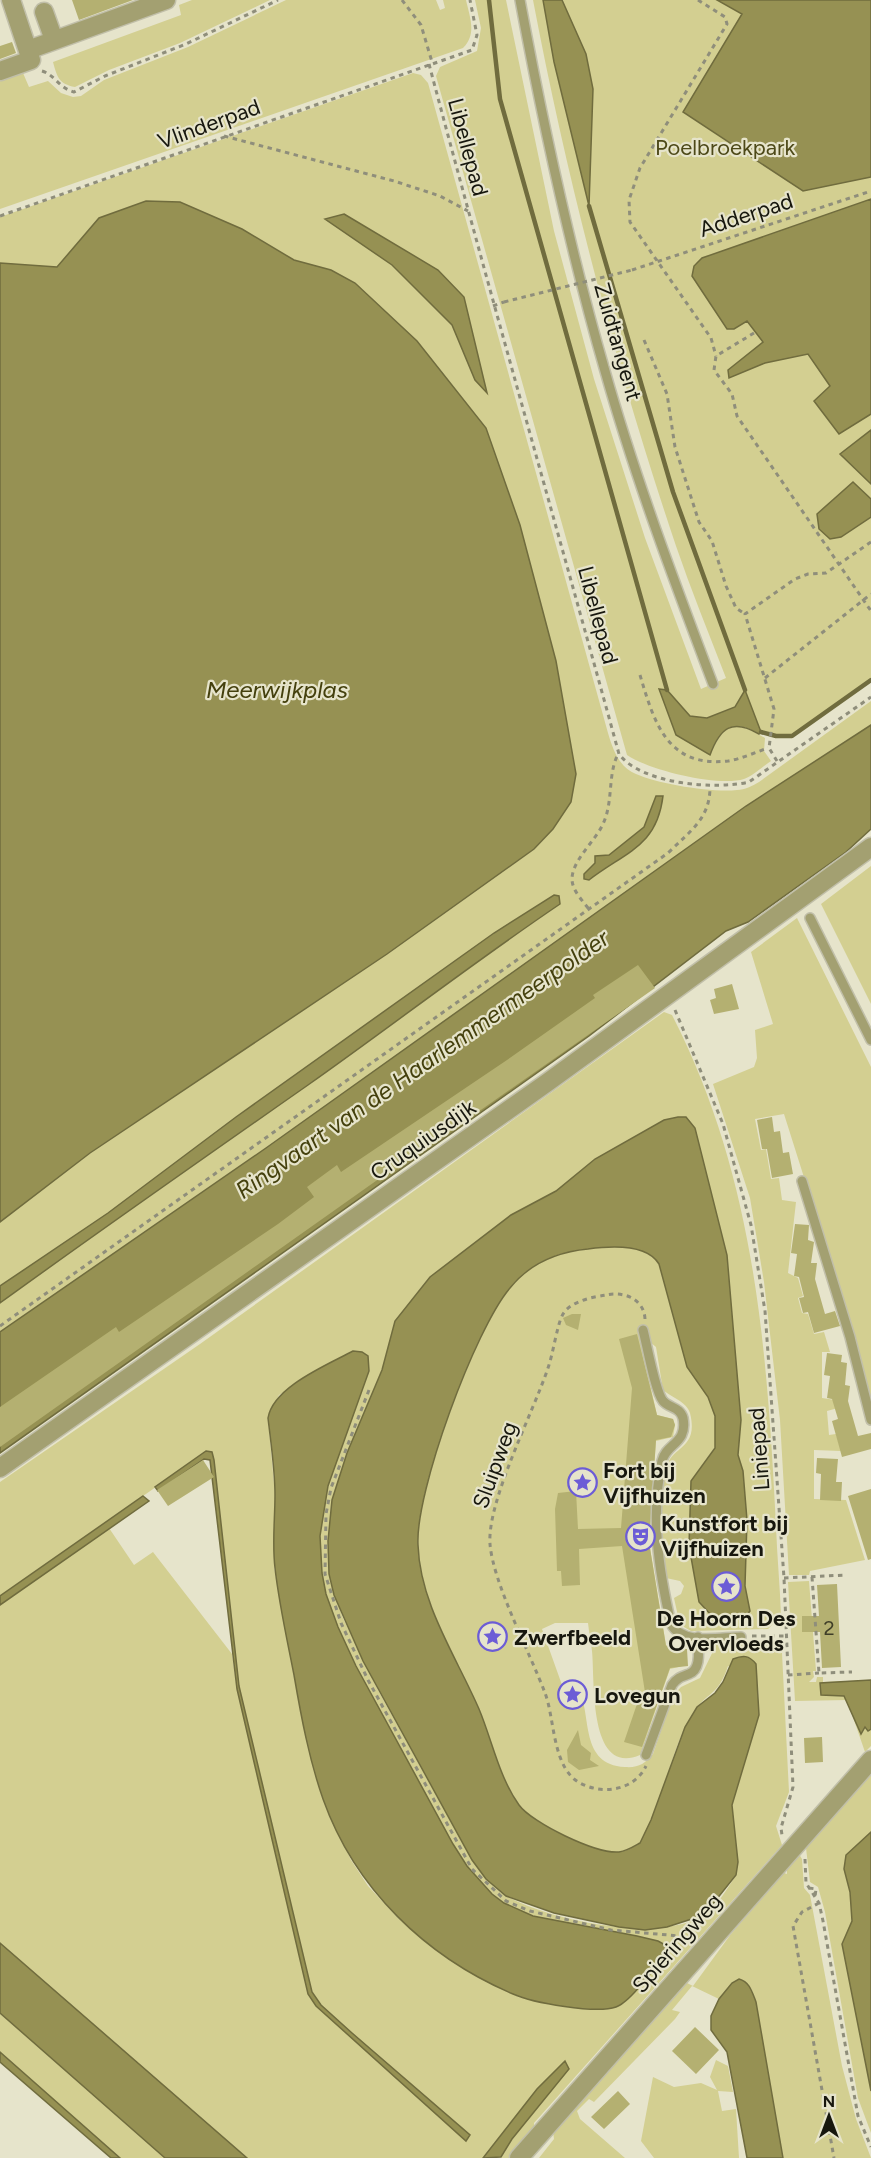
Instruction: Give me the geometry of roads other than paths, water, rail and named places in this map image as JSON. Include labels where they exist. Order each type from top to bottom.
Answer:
[{"type":"street","points":[[11,0],[30,55]]},
{"type":"street","points":[[0,71],[54,40],[166,0]]},
{"type":"street","points":[[44,12],[54,40]]},
{"type":"street","name":"Cruquiusdijk","points":[[0,1468],[871,848]]},
{"type":"street","name":"Spieringweg","points":[[519,2158],[627,2038],[711,1938],[871,1760]]},
{"type":"lane","name":"Zuidtangent","points":[[520,0],[571,241],[605,372],[647,508],[713,684]]},
{"type":"lane","points":[[810,918],[871,1040]]},
{"type":"lane","points":[[802,1181],[850,1337],[871,1420]]},
{"type":"lane","points":[[643,1330],[661,1398],[680,1412],[682,1417],[680,1439],[665,1452],[661,1462],[655,1534],[671,1624],[682,1636],[741,1637]]},
{"type":"lane","points":[[646,1755],[672,1685],[679,1678],[693,1672],[698,1665],[698,1637]]},
{"type":"water","points":[[543,0],[562,0],[586,54],[593,89],[589,206],[554,62]]},
{"type":"water","points":[[717,0],[871,0],[871,177],[803,191],[683,112],[742,14]]},
{"type":"water","points":[[871,199],[871,414],[839,434],[814,401],[830,386],[808,354],[765,363],[729,378],[728,370],[763,342],[747,321],[734,329],[727,329],[692,276],[694,266],[702,258]]},
{"type":"water","name":"Meerwijkplas","points":[[146,201],[180,202],[242,229],[294,260],[331,270],[355,283],[417,341],[486,428],[520,525],[556,661],[576,774],[571,802],[553,829],[534,849],[387,954],[90,1153],[0,1222],[0,263],[57,267],[99,218]]},
{"type":"water","points":[[344,214],[438,270],[464,297],[487,393],[475,380],[452,325],[392,265],[325,219]]},
{"type":"water","points":[[871,430],[871,484],[840,454]]},
{"type":"water","points":[[853,482],[871,499],[871,517],[841,537],[830,539],[819,529],[817,514]]},
{"type":"water","points":[[659,689],[667,690],[690,716],[707,718],[735,707],[745,690],[761,732],[759,734],[750,729],[734,726],[728,728],[718,738],[710,755],[676,735]]},
{"type":"water","name":"Ringvaart van de Haarlemmermeerpolder","points":[[871,725],[871,829],[846,852],[748,922],[726,931],[589,1036],[0,1453],[0,1332],[266,1148],[746,806]]},
{"type":"water","points":[[656,796],[663,796],[660,813],[646,838],[627,855],[589,880],[584,879],[584,874],[595,863],[595,856],[609,855],[644,827]]},
{"type":"water","points":[[554,895],[559,896],[560,904],[0,1303],[0,1286],[108,1213],[236,1117],[494,933]]},
{"type":"water","points":[[686,1117],[695,1128],[727,1255],[741,1420],[738,1455],[743,1471],[747,1520],[745,1586],[750,1611],[742,1618],[732,1620],[712,1616],[699,1602],[689,1546],[691,1481],[715,1448],[715,1416],[708,1397],[687,1367],[659,1264],[646,1253],[627,1248],[607,1247],[555,1256],[535,1265],[510,1288],[480,1338],[450,1412],[426,1488],[418,1545],[420,1567],[432,1609],[479,1709],[512,1794],[519,1805],[537,1820],[581,1843],[619,1852],[640,1843],[651,1820],[685,1727],[697,1707],[715,1693],[723,1682],[733,1659],[746,1657],[756,1664],[759,1715],[732,1805],[738,1862],[736,1875],[704,1915],[667,1927],[645,1930],[619,1927],[554,1913],[506,1896],[486,1879],[472,1860],[363,1661],[334,1595],[329,1574],[328,1541],[332,1500],[347,1453],[382,1370],[395,1321],[430,1277],[511,1215],[556,1191],[595,1159],[664,1120]]},
{"type":"water","points":[[353,1351],[362,1352],[368,1356],[369,1371],[328,1486],[320,1536],[322,1573],[326,1594],[338,1627],[356,1666],[453,1844],[467,1866],[492,1894],[504,1903],[533,1916],[637,1936],[658,1941],[667,1946],[665,1954],[642,1984],[629,1998],[616,2007],[580,2008],[549,2004],[522,1997],[481,1979],[451,1961],[423,1940],[374,1890],[354,1862],[337,1832],[323,1799],[306,1737],[277,1581],[274,1549],[274,1476],[268,1418],[272,1407],[290,1387],[316,1370]]},
{"type":"water","points":[[206,1451],[212,1452],[214,1460],[239,1686],[312,1992],[321,2005],[470,2135],[466,2141],[316,2006],[308,1994],[237,1689],[210,1460],[204,1459],[158,1491],[155,1487]]},
{"type":"water","points":[[143,1496],[149,1501],[0,1605],[0,1596]]},
{"type":"water","points":[[871,1680],[871,1729],[868,1731],[865,1727],[861,1734],[844,1696],[821,1695],[820,1683]]},
{"type":"water","points":[[871,1832],[871,2091],[842,1944],[852,1921],[850,1892],[844,1869],[846,1855]]},
{"type":"water","points":[[0,1943],[247,2158],[165,2158],[0,2013]]},
{"type":"water","points":[[739,1979],[748,1985],[756,2002],[783,2158],[747,2158],[727,2052],[711,2030],[711,2016],[719,1999],[732,1983]]},
{"type":"water","points":[[0,2052],[120,2158],[111,2158],[0,2062]]},
{"type":"water","points":[[565,2061],[569,2069],[512,2139],[501,2157],[483,2158],[537,2089]]},
{"type":"waterway","points":[[489,0],[500,99],[667,690]]},
{"type":"waterway","points":[[589,206],[673,492],[745,690]]},
{"type":"waterway","points":[[761,732],[776,736],[792,736],[871,680]]},
{"type":"place","name":"Fort bij Vijfhuizen","points":[[582,1483]]},
{"type":"place","name":"Kunstfort bij Vijfhuizen","points":[[640,1536]]},
{"type":"place","name":"De Hoorn Des Overvloeds","points":[[726,1586]]},
{"type":"place","name":"Zwerfbeeld","points":[[493,1637]]},
{"type":"place","name":"Lovegun","points":[[573,1695]]},
{"type":"park label","name":"Poelbroekpark","points":[[725,147]]}]
